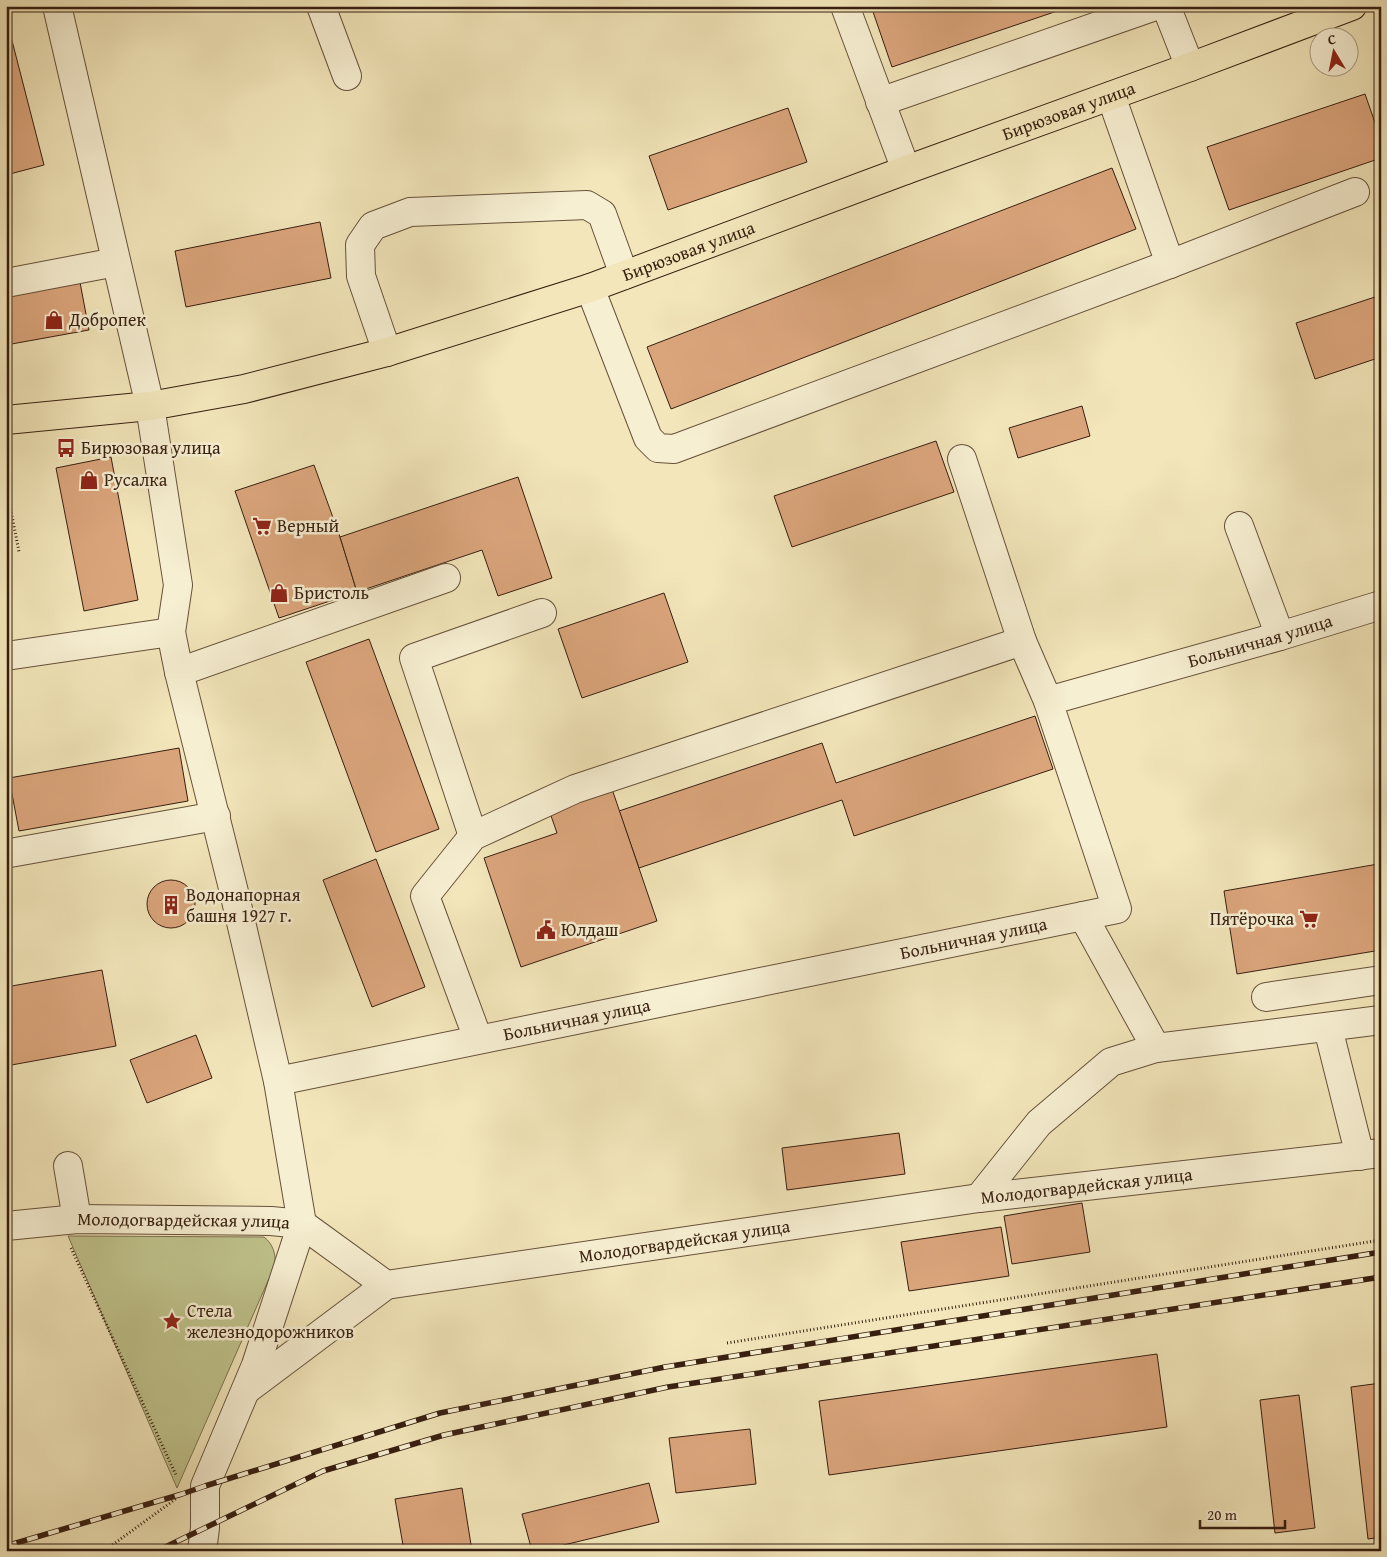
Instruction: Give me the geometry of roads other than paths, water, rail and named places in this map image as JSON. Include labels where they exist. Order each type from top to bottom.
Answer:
[{"type":"main road","name":"Бирюзовая улица","points":[[6,420],[150,406],[244,389],[387,352],[590,288],[1352,6]]},
{"type":"street","points":[[57,6],[150,406],[178,585],[171,632],[278,1081],[302,1224],[256,1365],[205,1486],[205,1528],[202,1551]]},
{"type":"street","points":[[321,6],[347,76]]},
{"type":"street","points":[[845,6],[906,170]]},
{"type":"street","points":[[880,102],[1155,6]]},
{"type":"street","points":[[1166,6],[1190,67]]},
{"type":"street","points":[[1110,96],[1170,264]]},
{"type":"street","points":[[590,288],[648,438],[658,448],[674,449],[1170,264],[1356,192]]},
{"type":"street","points":[[387,352],[361,276],[360,245],[373,226],[410,212],[587,205],[602,214],[624,275]]},
{"type":"street","points":[[6,283],[116,262]]},
{"type":"street","points":[[962,459],[1022,641],[1048,701]]},
{"type":"street","points":[[1240,526],[1280,636]]},
{"type":"street","points":[[179,672],[446,578]]},
{"type":"street","name":"Больничная улица","points":[[278,1081],[1117,909],[1048,701],[1280,636],[1381,605]]},
{"type":"street","points":[[473,836],[414,658],[542,613]]},
{"type":"street","points":[[6,656],[171,632]]},
{"type":"street","points":[[478,1039],[426,896],[473,836],[575,789],[1022,641]]},
{"type":"street","points":[[10,853],[216,816]]},
{"type":"street","points":[[1083,916],[1156,1048]]},
{"type":"street","points":[[1266,997],[1381,980]]},
{"type":"street","points":[[979,1198],[1039,1123],[1112,1062],[1156,1048],[1381,1020]]},
{"type":"street","points":[[1328,1028],[1371,1154]]},
{"type":"street","name":"Молодогвардейская улица","points":[[6,1226],[67,1220],[271,1221],[302,1224],[386,1285],[979,1198],[1371,1154]]},
{"type":"street","points":[[67,1220],[68,1166]]},
{"type":"street","points":[[245,1391],[386,1285]]},
{"type":"railway","points":[[6,1546],[182,1494],[440,1413],[665,1367],[1381,1252]]},
{"type":"railway","points":[[157,1551],[323,1471],[444,1435],[668,1387],[1381,1277]]},
{"type":"place","name":"Добропек","points":[[54,320]]},
{"type":"place","name":"Бирюзовая улица","points":[[66,448]]},
{"type":"place","name":"Русалка","points":[[89,480]]},
{"type":"place","name":"Верный","points":[[262,526]]},
{"type":"place","name":"Бристоль","points":[[279,593]]},
{"type":"place","name":"Водонапорная башня 1927 г.","points":[[171,905]]},
{"type":"place","name":"Пятёрочка","points":[[1309,919]]},
{"type":"place","name":"Юлдаш","points":[[546,930]]},
{"type":"place","name":"Стела железнодорожников","points":[[172,1321]]}]
